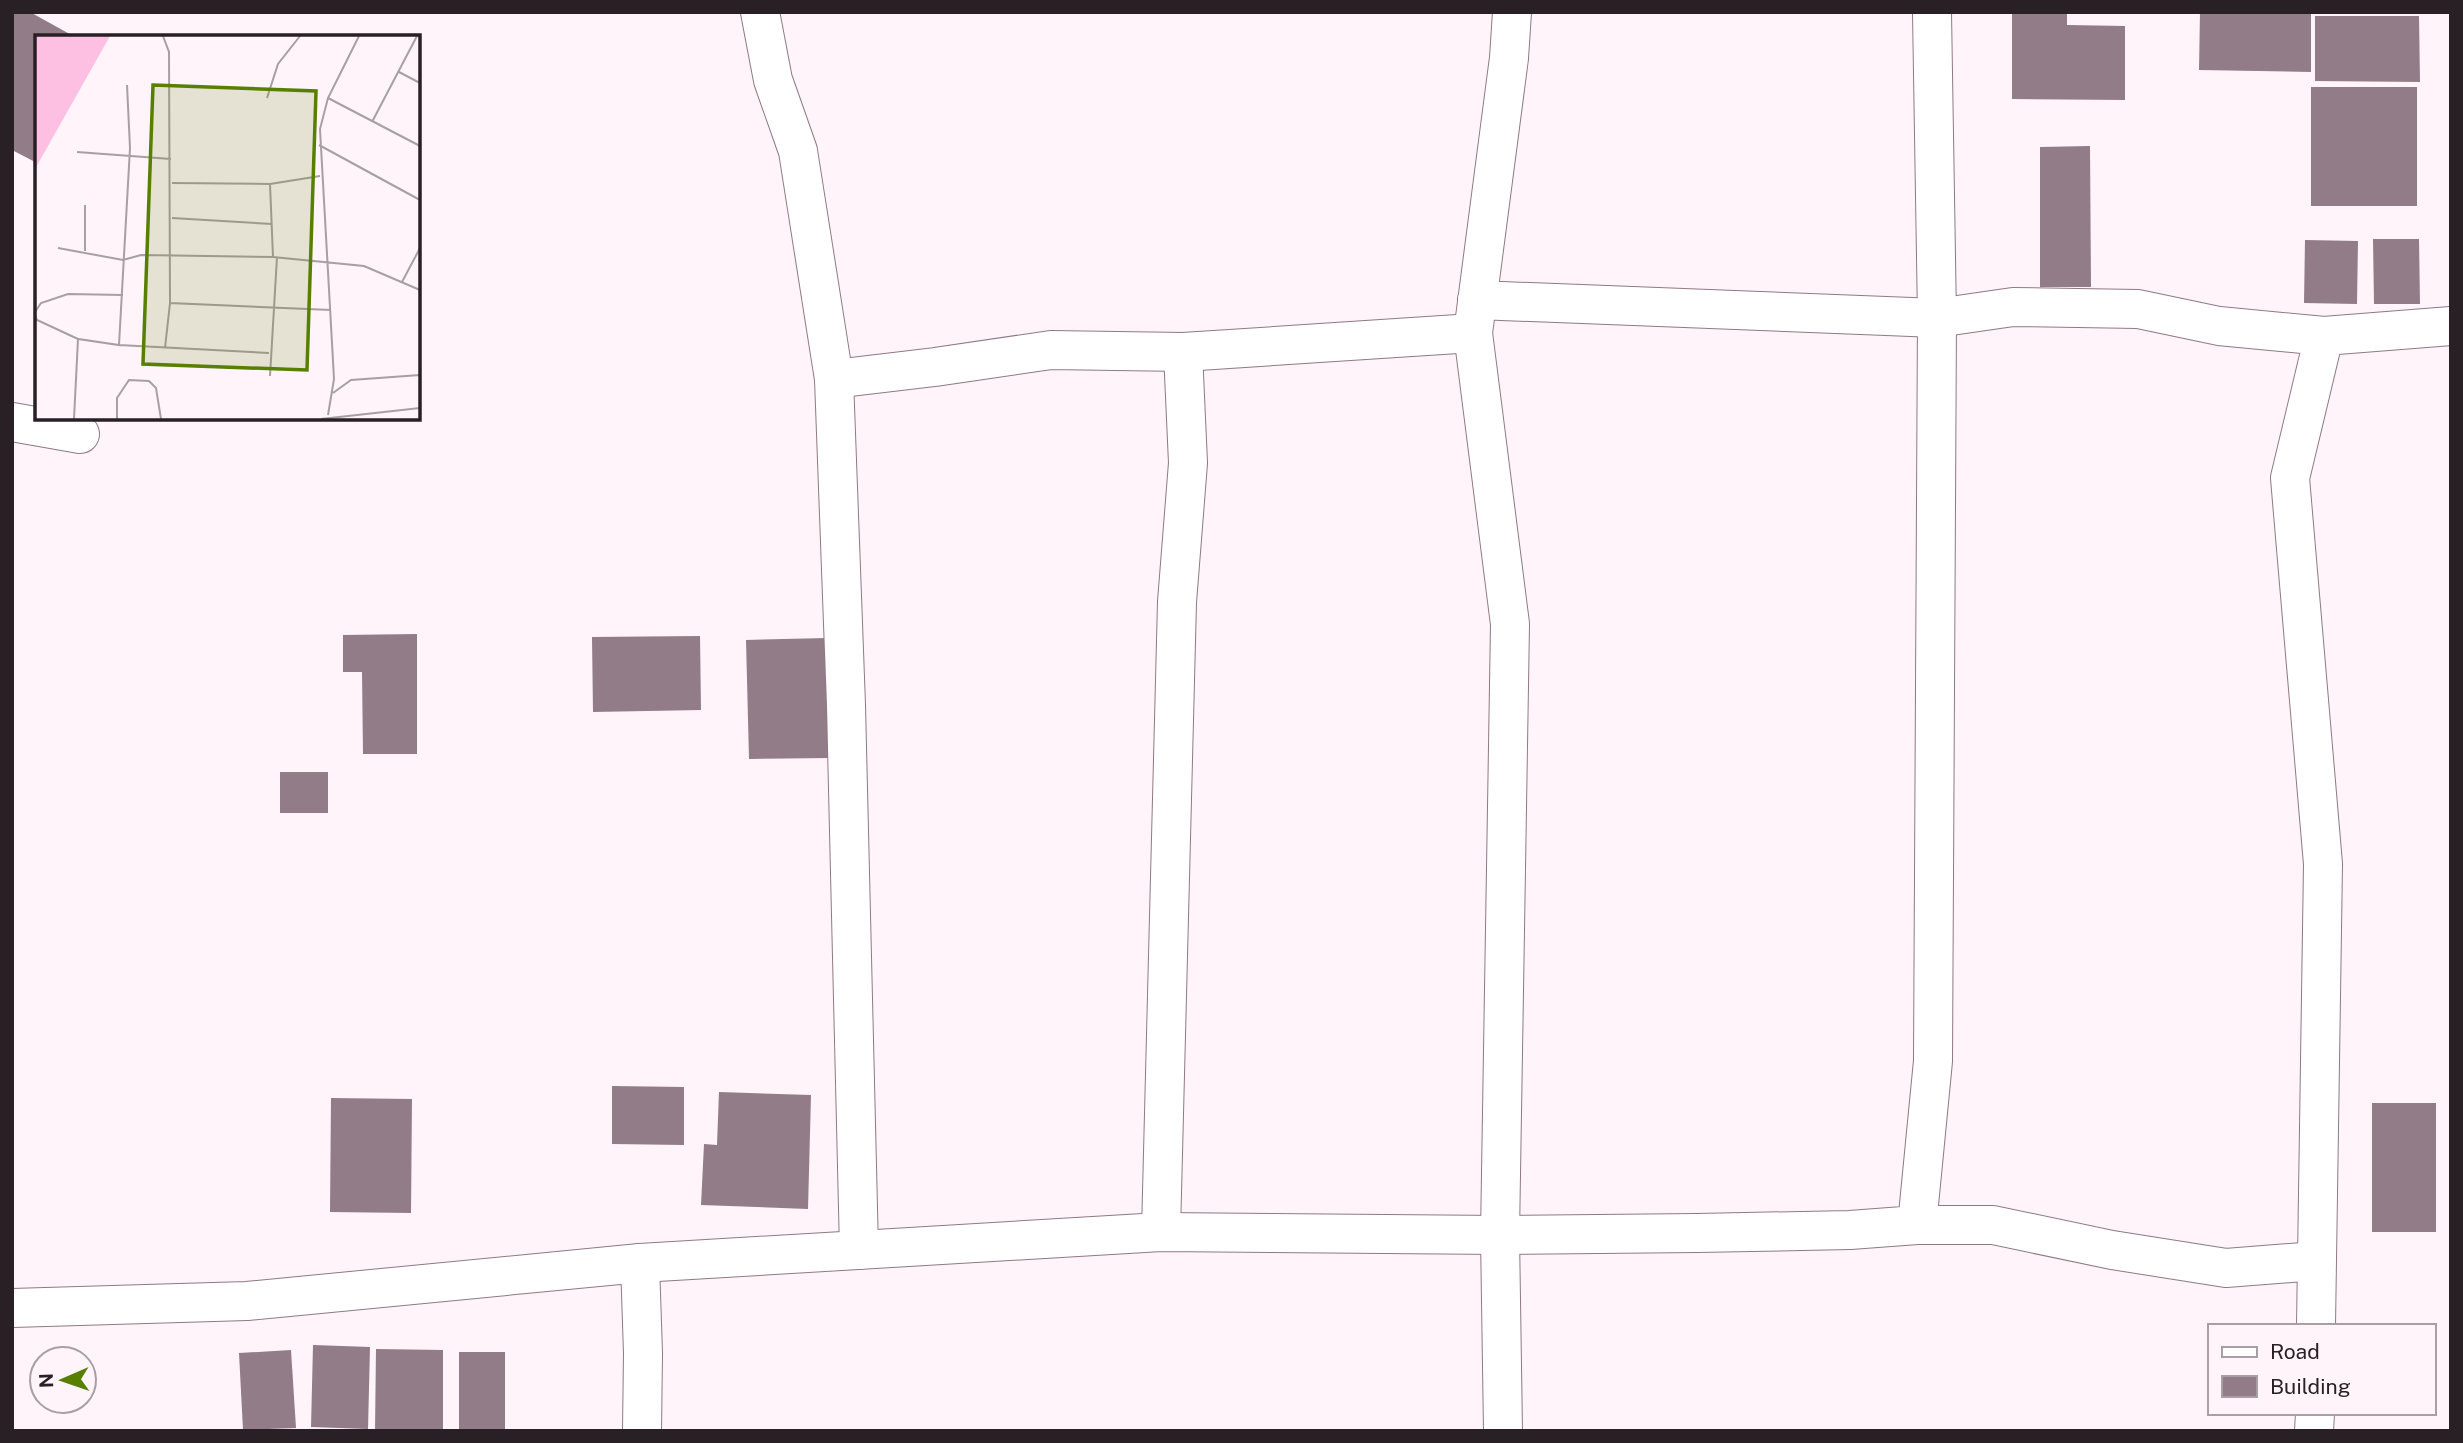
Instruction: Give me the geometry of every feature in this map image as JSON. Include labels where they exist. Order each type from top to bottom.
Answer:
[{"type":"street","points":[[760,12],[774,80],[798,152],[834,379],[846,705],[859,1250]]},
{"type":"street","points":[[1503,1431],[1500,1235],[1510,624],[1475,316],[1509,58],[1512,12]]},
{"type":"street","points":[[1917,1225],[1933,1061],[1937,318],[1932,12]]},
{"type":"street","points":[[834,379],[935,368],[1051,350],[1183,352],[1475,316],[1937,318],[2013,307],[2138,309],[2219,326],[2324,336],[2451,326]]},
{"type":"street","points":[[2316,1324],[2323,864],[2291,478],[2324,336]]},
{"type":"street","points":[[1161,1232],[1177,603],[1188,463],[1183,352]]},
{"type":"street","points":[[12,422],[80,433]]},
{"type":"street","points":[[12,1308],[247,1301],[640,1263],[1161,1232],[1500,1235],[1822,1231],[1917,1225],[1993,1225],[2112,1250],[2226,1268],[2316,1261]]},
{"type":"street","points":[[640,1263],[642,1431]]},
{"type":"building","points":[[12,12],[30,12],[71,35],[35,35],[35,162],[12,150]]},
{"type":"building","points":[[2012,12],[2067,12],[2067,25],[2125,26],[2125,100],[2012,99]]},
{"type":"building","points":[[2200,12],[2311,12],[2311,72],[2199,70]]},
{"type":"building","points":[[2315,16],[2419,16],[2420,82],[2315,81]]},
{"type":"building","points":[[2311,87],[2417,87],[2417,206],[2311,206]]},
{"type":"building","points":[[2090,146],[2091,287],[2040,287],[2040,147]]},
{"type":"building","points":[[2373,239],[2419,239],[2420,304],[2374,304]]},
{"type":"building","points":[[2305,240],[2358,241],[2357,304],[2304,303]]},
{"type":"building","points":[[417,634],[417,754],[363,754],[362,672],[343,672],[343,635]]},
{"type":"building","points":[[700,636],[701,710],[593,712],[592,637]]},
{"type":"building","points":[[827,638],[829,758],[749,759],[746,640]]},
{"type":"building","points":[[280,772],[328,772],[328,813],[280,813]]},
{"type":"building","points":[[612,1086],[684,1087],[684,1145],[612,1144]]},
{"type":"building","points":[[719,1092],[811,1095],[808,1209],[701,1205],[704,1144],[717,1145]]},
{"type":"building","points":[[331,1098],[412,1099],[411,1213],[330,1212]]},
{"type":"building","points":[[2372,1103],[2436,1103],[2436,1232],[2372,1232]]},
{"type":"building","points":[[313,1345],[370,1347],[368,1429],[311,1427]]},
{"type":"building","points":[[376,1349],[443,1350],[443,1431],[375,1431]]},
{"type":"building","points":[[291,1350],[296,1428],[243,1430],[239,1353]]},
{"type":"building","points":[[459,1352],[505,1352],[505,1431],[459,1431]]}]
